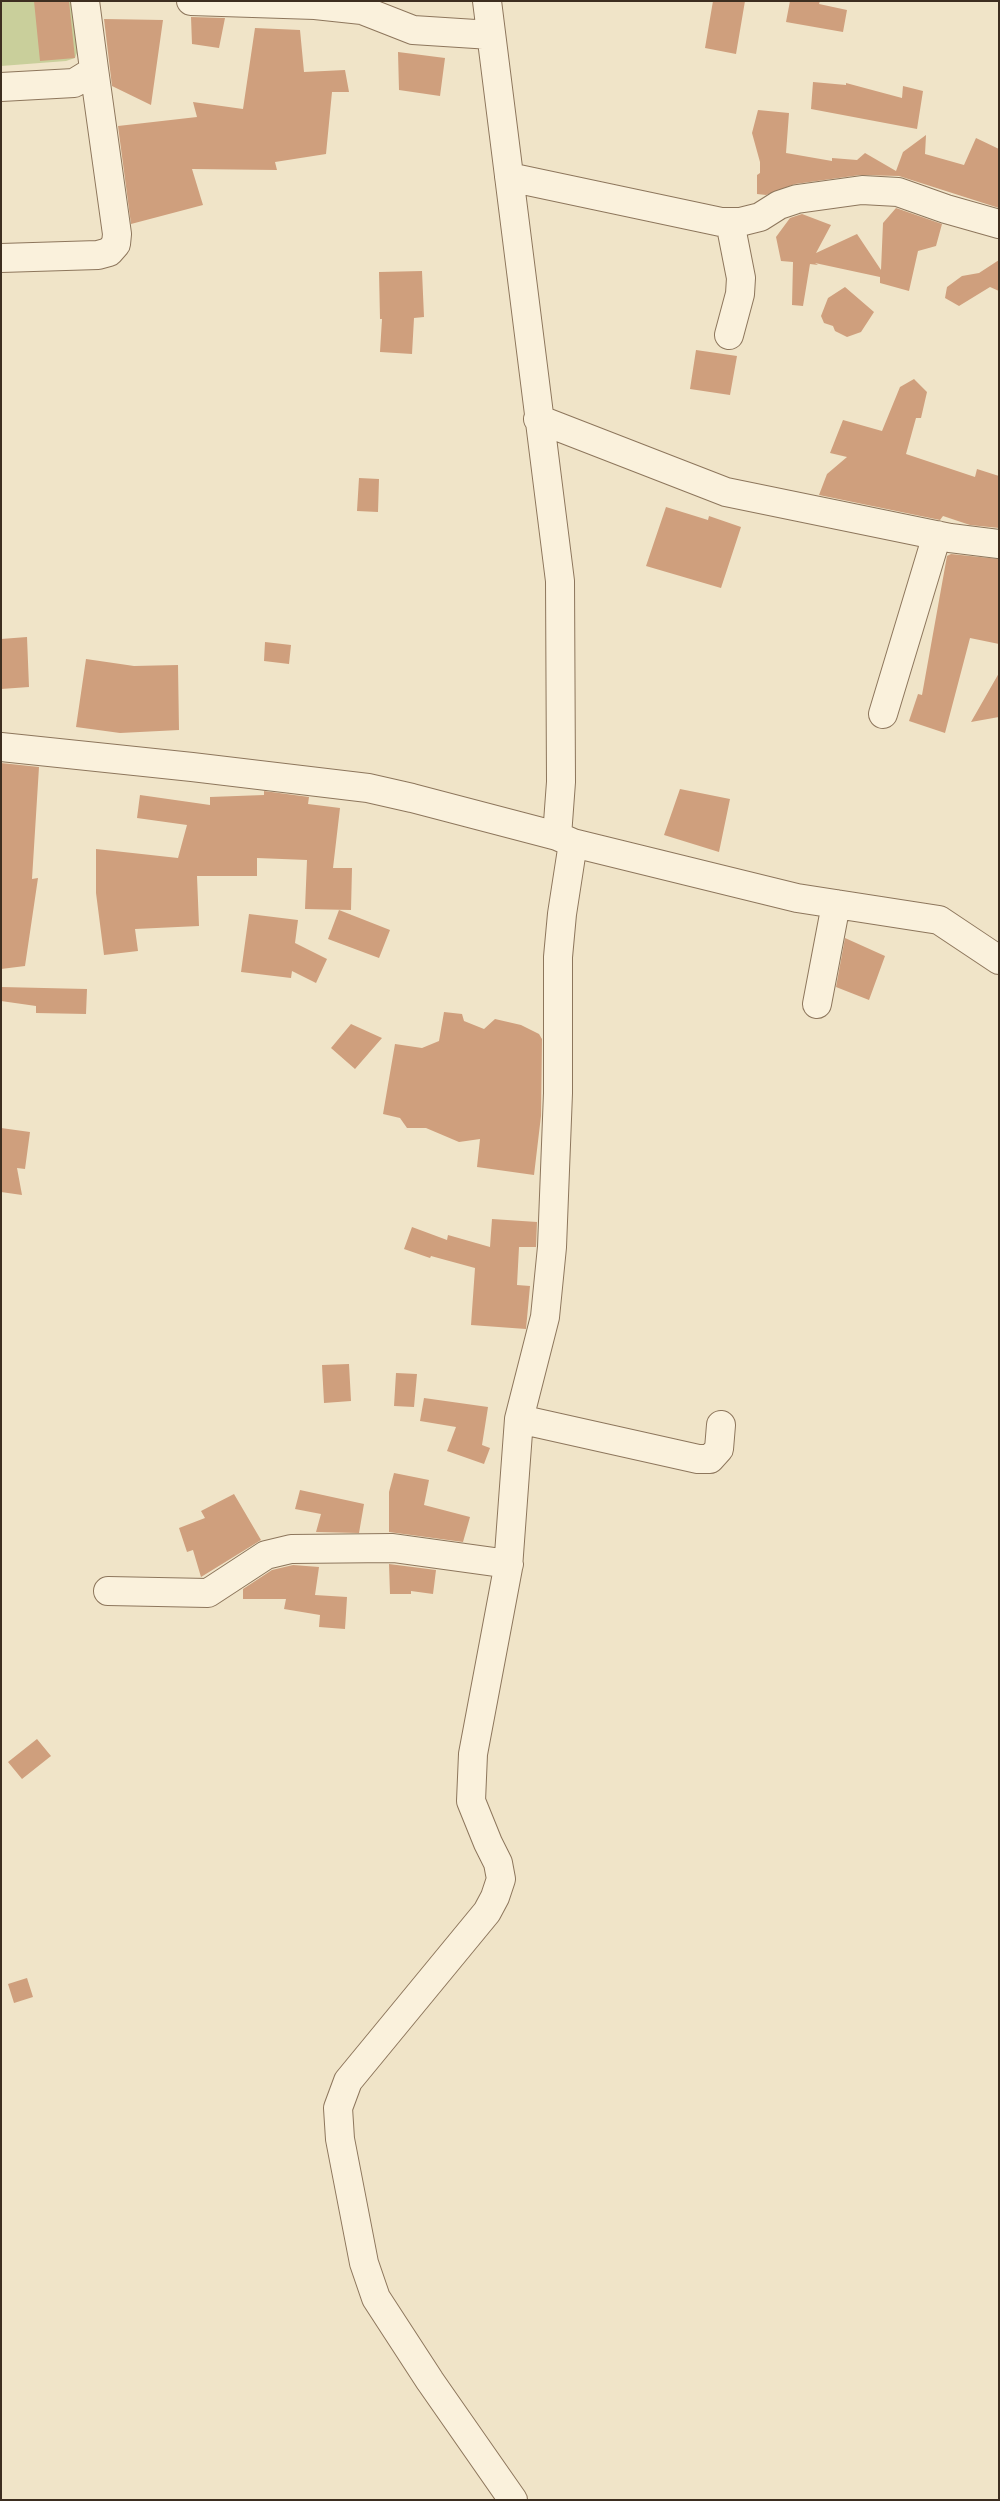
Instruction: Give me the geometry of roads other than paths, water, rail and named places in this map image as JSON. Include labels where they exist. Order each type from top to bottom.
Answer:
[{"type":"street","points":[[1,258],[98,255],[109,252],[116,244],[117,234],[85,1]]},
{"type":"street","points":[[191,1],[315,5],[362,10],[413,30],[491,35]]},
{"type":"street","points":[[487,1],[538,419],[560,581],[561,782],[565,839],[558,957],[558,1093],[551,1257],[545,1317],[519,1419],[509,1564],[473,1754],[471,1801],[498,1863],[501,1879],[496,1897],[487,1912],[348,2081],[342,2094],[338,2124],[364,2263],[376,2298],[430,2381],[513,2500]]},
{"type":"street","points":[[1,87],[74,83],[86,77],[94,69]]},
{"type":"street","points":[[509,178],[712,221],[730,222],[760,217],[779,205],[797,200],[862,190],[898,192],[946,209],[999,224]]},
{"type":"street","points":[[729,335],[737,311],[740,286],[730,222]]},
{"type":"street","points":[[538,419],[726,492],[938,535],[999,544]]},
{"type":"street","points":[[883,714],[938,535]]},
{"type":"street","points":[[1,747],[192,766],[368,788],[797,898],[939,920],[999,960]]},
{"type":"street","points":[[816,1004],[836,904]]},
{"type":"street","points":[[519,1419],[698,1459],[710,1459],[719,1449],[721,1425]]},
{"type":"street","points":[[108,1591],[208,1593],[266,1555],[291,1550],[393,1548],[509,1564]]}]
